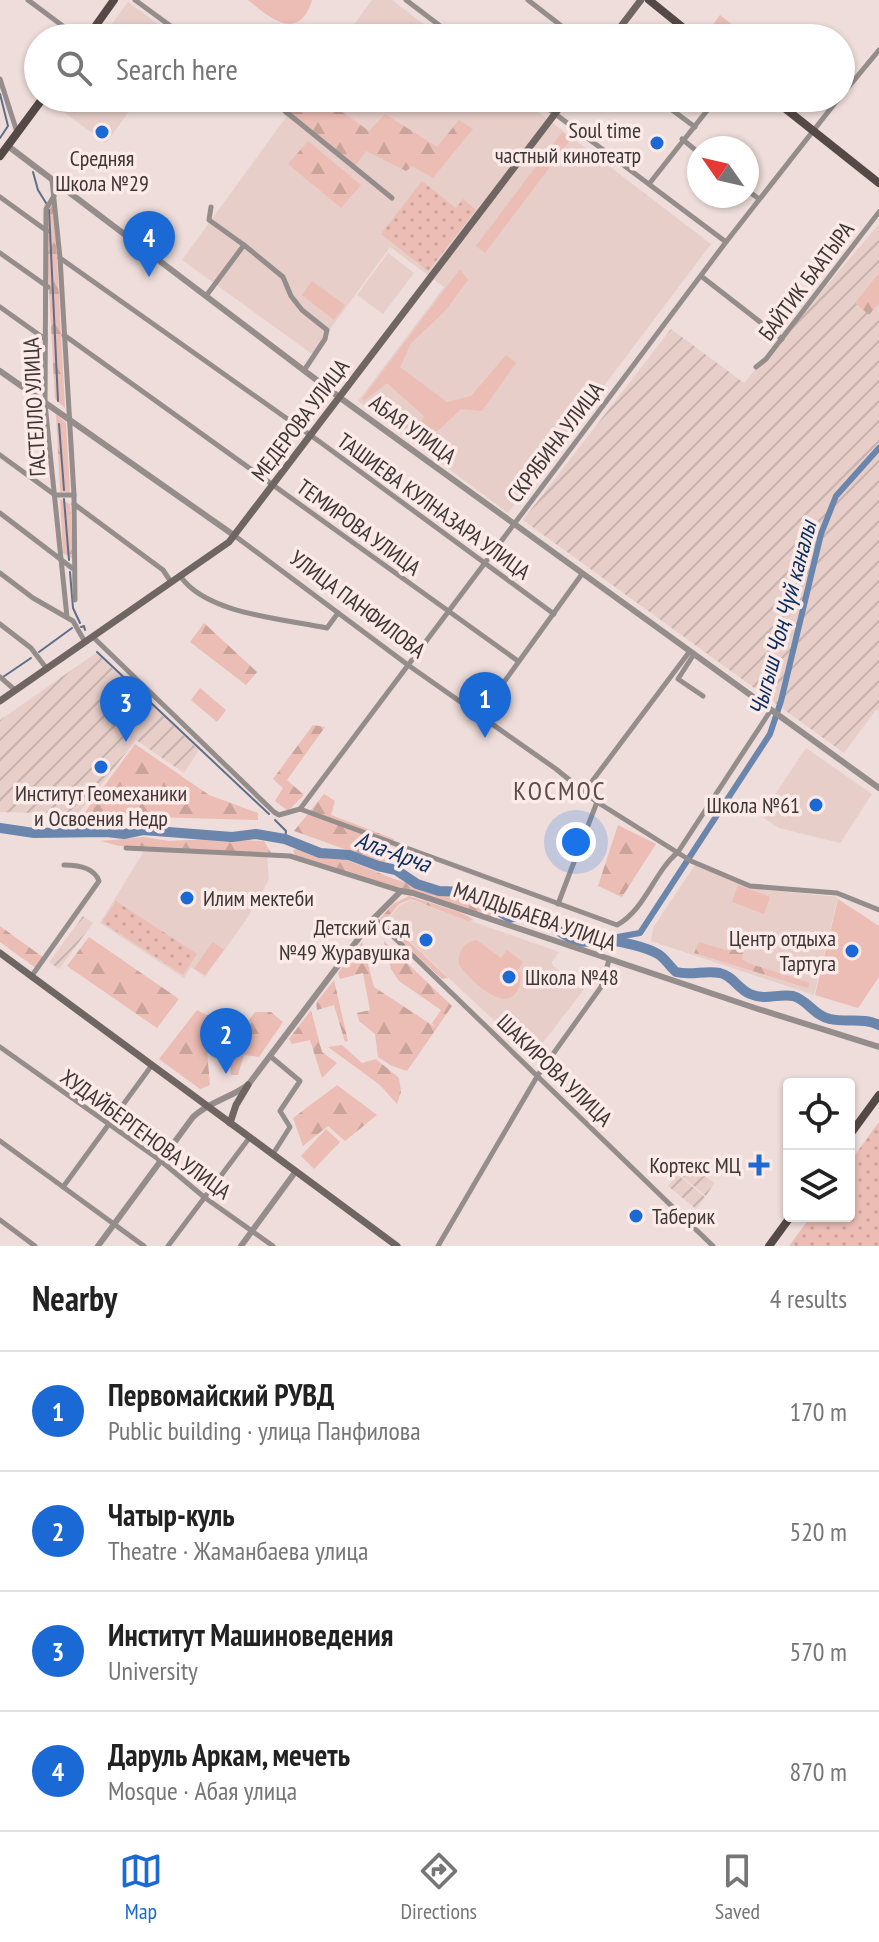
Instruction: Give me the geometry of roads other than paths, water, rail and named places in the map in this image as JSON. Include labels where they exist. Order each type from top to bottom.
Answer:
[{"type":"main road","points":[[97,24],[114,0]]},
{"type":"main road","points":[[623,24],[641,0]]},
{"type":"main road","points":[[649,0],[679,24]]},
{"type":"main road","points":[[0,156],[4,144],[33,112]]},
{"type":"main road","points":[[789,112],[879,183]]},
{"type":"main road","name":"МЕДЕРОВА УЛИЦА","points":[[0,701],[181,577],[235,536],[555,114]]},
{"type":"main road","points":[[0,953],[397,1246]]},
{"type":"main road","points":[[230,1123],[248,1085]]},
{"type":"main road","points":[[855,1128],[879,1095]]},
{"type":"main road","points":[[769,1246],[787,1222]]},
{"type":"street","points":[[28,0],[60,24]]},
{"type":"street","points":[[135,0],[168,24]]},
{"type":"street","points":[[406,0],[438,24]]},
{"type":"street","points":[[528,0],[559,24]]},
{"type":"street","name":"СКРЯБИНА УЛИЦА","points":[[855,79],[879,50]]},
{"type":"street","points":[[0,79],[17,133]]},
{"type":"street","points":[[287,112],[392,198]]},
{"type":"street","points":[[552,112],[726,242]]},
{"type":"street","points":[[675,112],[695,127]]},
{"type":"street","points":[[649,184],[706,112]]},
{"type":"street","name":"СКРЯБИНА УЛИЦА","points":[[759,199],[828,112]]},
{"type":"street","points":[[682,139],[687,143]]},
{"type":"street","name":"АБАЯ УЛИЦА","points":[[4,144],[339,397],[879,788]]},
{"type":"street","name":"ГАСТЕЛЛО УЛИЦА","points":[[52,180],[60,258],[74,495],[75,600]]},
{"type":"street","name":"ГАСТЕЛЛО УЛИЦА","points":[[54,196],[46,209],[45,404],[67,617]]},
{"type":"street","points":[[0,197],[47,231]]},
{"type":"street","points":[[211,207],[209,220],[283,277],[291,296],[302,310],[327,330],[325,339],[305,369]]},
{"type":"street","name":"СКРЯБИНА УЛИЦА","points":[[300,809],[752,208]]},
{"type":"street","name":"БАЙТИК БААТЫРА","points":[[756,367],[782,339],[879,212]]},
{"type":"street","points":[[206,296],[244,245]]},
{"type":"street","points":[[0,253],[48,287]]},
{"type":"street","name":"ТАШИЕВА КУЛНАЗАРА УЛИЦА","points":[[60,258],[310,435],[554,614]]},
{"type":"street","points":[[701,276],[782,339]]},
{"type":"street","points":[[0,307],[45,339]]},
{"type":"street","name":"ТЕМИРОВА УЛИЦА","points":[[64,335],[518,661]]},
{"type":"street","name":"УЛИЦА ПАНФИЛОВА","points":[[0,371],[235,536],[597,802],[681,854],[750,886],[837,893],[879,910]]},
{"type":"street","points":[[0,455],[55,495],[74,495]]},
{"type":"street","points":[[73,503],[163,570],[172,583]]},
{"type":"street","points":[[0,513],[73,569]]},
{"type":"street","points":[[0,573],[33,598],[73,621],[85,643]]},
{"type":"street","points":[[481,714],[582,574]]},
{"type":"street","points":[[181,577],[211,602],[250,612],[327,628],[338,613]]},
{"type":"street","points":[[0,624],[31,648],[47,669]]},
{"type":"street","name":"МАЛДЫБАЕВА УЛИЦА","points":[[93,637],[279,815],[300,809],[617,925],[633,913],[667,861],[681,854]]},
{"type":"street","points":[[692,653],[678,679],[703,696]]},
{"type":"street","points":[[584,792],[692,653]]},
{"type":"street","points":[[0,677],[15,690]]},
{"type":"street","points":[[681,854],[775,713]]},
{"type":"street","points":[[558,904],[597,802]]},
{"type":"street","name":"МАЛДЫБАЕВА УЛИЦА","points":[[126,848],[290,856],[413,893],[879,1047]]},
{"type":"street","points":[[31,977],[99,881],[94,873],[84,867],[64,865]]},
{"type":"street","points":[[98,1246],[193,1117],[206,1106],[248,1085],[374,918],[401,891]]},
{"type":"street","name":"ШАКИРОВА УЛИЦА","points":[[374,918],[713,1246]]},
{"type":"street","points":[[438,1246],[538,1075],[601,987],[609,960]]},
{"type":"street","name":"ХУДАЙБЕРГЕНОВА УЛИЦА","points":[[0,1047],[161,1161],[204,1197],[273,1246]]},
{"type":"street","points":[[270,1056],[300,1081],[280,1111],[290,1127],[273,1154]]},
{"type":"street","points":[[63,1187],[152,1065]]},
{"type":"street","points":[[168,1246],[250,1137]]},
{"type":"street","points":[[0,1141],[144,1246]]},
{"type":"street","points":[[241,1246],[296,1171]]},
{"type":"street","points":[[0,1220],[35,1246]]},
{"type":"waterway","points":[[0,94],[8,126],[0,138]]},
{"type":"waterway","points":[[33,172],[46,203]]},
{"type":"waterway","points":[[49,210],[58,401]]},
{"type":"waterway","points":[[59,424],[64,490]]},
{"type":"waterway","name":"Чыгыш Чоң Чүй каналы","points":[[606,939],[640,933],[770,734],[781,701],[821,534],[836,496],[879,448]]},
{"type":"waterway","points":[[64,499],[69,560]]},
{"type":"waterway","points":[[70,572],[73,608],[80,623]]},
{"type":"waterway","points":[[81,627],[84,626],[85,630]]},
{"type":"waterway","points":[[39,652],[72,628]]},
{"type":"waterway","points":[[97,652],[269,814]]},
{"type":"waterway","points":[[3,677],[31,658]]},
{"type":"waterway","points":[[275,820],[286,831],[285,839]]},
{"type":"waterway","name":"Ала-Арча","points":[[0,828],[34,833],[124,834],[143,830],[232,837],[256,834],[285,839],[320,853],[349,855],[396,870],[417,884],[439,891],[468,892],[510,918],[530,914],[577,941],[605,940],[634,945],[658,954],[676,972],[720,973],[756,996],[793,996],[824,1017],[879,1025]]},
{"type":"place","name":"Средняя Школа №29","points":[[102,132]]},
{"type":"place","name":"Soul time частный кинотеатр","points":[[657,143]]},
{"type":"place","name":"Даруль Аркам, мечеть","points":[[149,277]]},
{"type":"place","name":"Первомайский РУВД","points":[[485,738]]},
{"type":"place","name":"Институт Машиноведения","points":[[126,742]]},
{"type":"place","name":"Институт Геомеханики и Освоения Недр","points":[[101,767]]},
{"type":"place","name":"Школа №61","points":[[816,805]]},
{"type":"place","name":"Илим мектеби","points":[[187,898]]},
{"type":"place","name":"Детский Сад №49 Журавушка","points":[[426,940]]},
{"type":"place","name":"Центр отдыха Тартуга","points":[[852,951]]},
{"type":"place","name":"Школа №48","points":[[509,977]]},
{"type":"place","name":"Чатыр-куль","points":[[226,1074]]},
{"type":"place","name":"Кортекс МЦ","points":[[759,1165]]},
{"type":"place","name":"Таберик","points":[[636,1216]]},
{"type":"district","name":"КОСМОС","points":[[560,791]]}]
